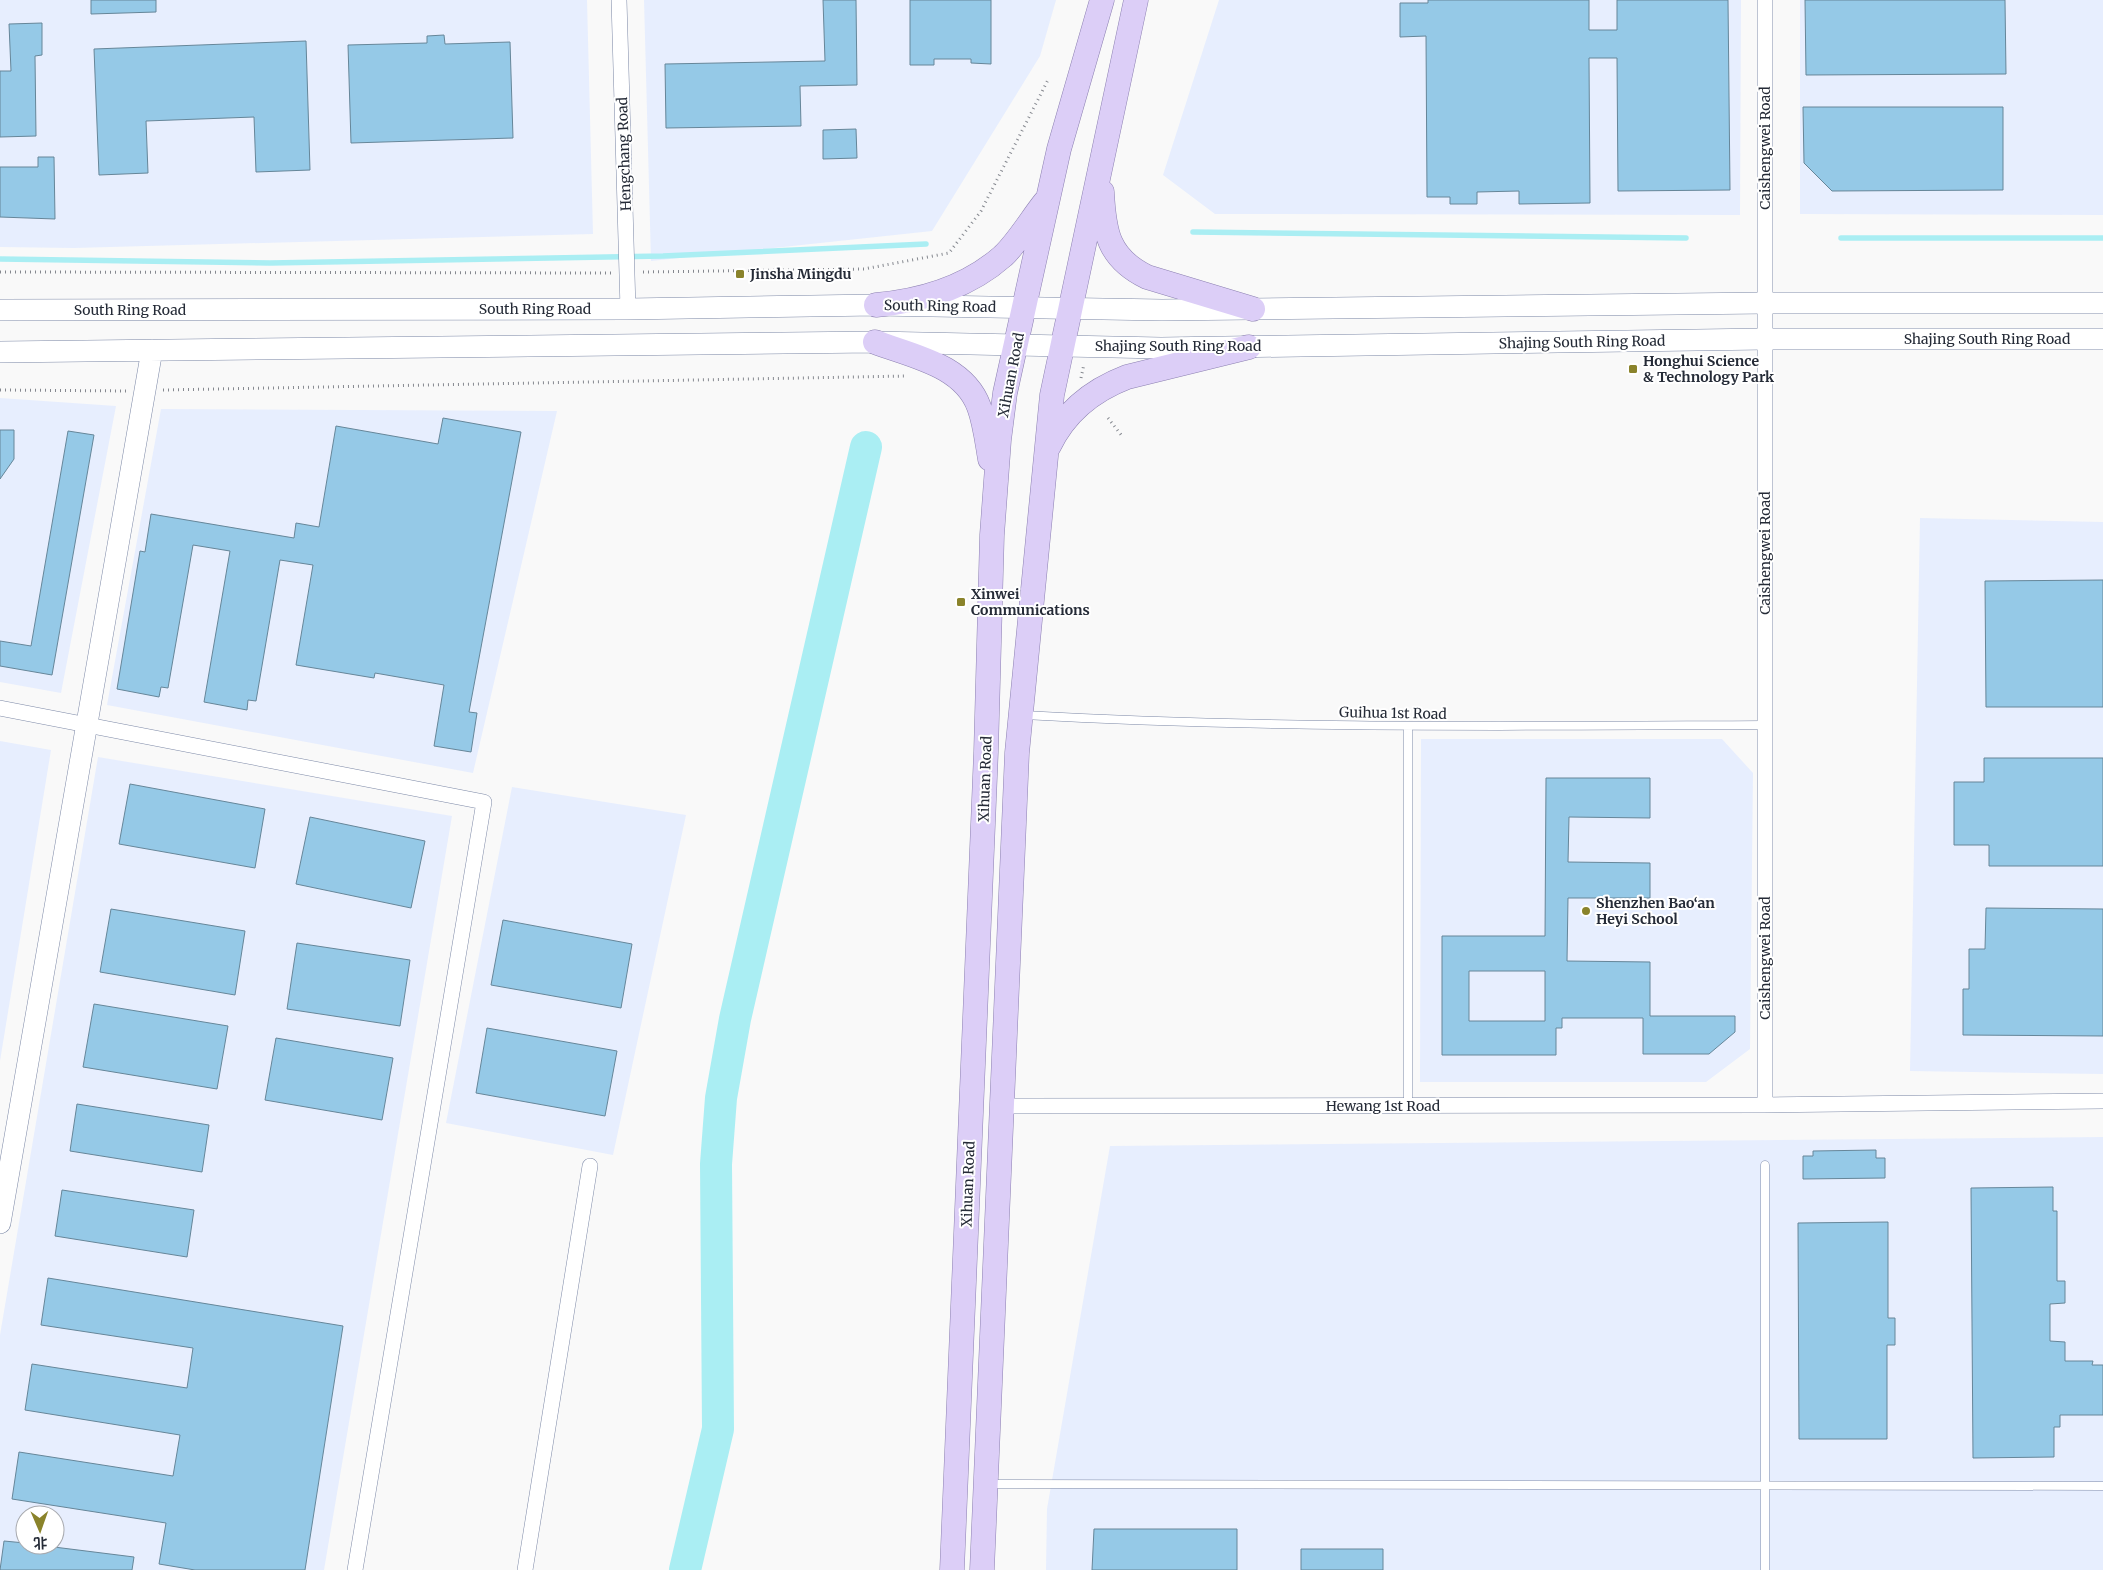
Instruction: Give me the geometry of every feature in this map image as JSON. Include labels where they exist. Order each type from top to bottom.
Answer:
[{"type":"main road","name":"Xihuan Road","points":[[952,1570],[995,488],[1005,393],[1060,149],[1102,0]]},
{"type":"main road","points":[[982,1570],[1017,753],[1052,395],[1136,0]]},
{"type":"main road","points":[[1101,158],[1103,218],[1106,233],[1112,248],[1122,260],[1133,270],[1147,277],[1253,309]]},
{"type":"main road","points":[[876,305],[917,299],[937,293],[973,277],[1004,255],[1049,196]]},
{"type":"main road","points":[[1070,309],[1162,310],[1765,303],[2103,303]]},
{"type":"main road","name":"South Ring Road","points":[[0,310],[628,309],[876,305],[1070,309]]},
{"type":"main road","name":"Shajing South Ring Road","points":[[1062,346],[1161,348],[1765,339],[2103,339]]},
{"type":"main road","points":[[0,352],[875,342],[1062,346]]},
{"type":"main road","points":[[875,342],[946,369],[960,379],[972,392],[980,407],[995,488]]},
{"type":"main road","points":[[1047,452],[1061,425],[1071,413],[1095,392],[1110,383],[1127,377],[1249,347]]},
{"type":"main road","points":[[0,1223],[152,350]]},
{"type":"street","name":"Hengchang Road","points":[[620,0],[628,309]]},
{"type":"street","name":"Caishengwei Road","points":[[1765,0],[1765,1106]]},
{"type":"street","points":[[0,708],[484,802],[355,1570]]},
{"type":"street","name":"Hewang 1st Road","points":[[1002,1106],[1765,1106],[2103,1101]]},
{"type":"street","points":[[525,1570],[590,1166]]},
{"type":"lane","name":"Guihua 1st Road","points":[[1021,715],[1105,719],[1408,726],[1765,725]]},
{"type":"lane","points":[[1408,726],[1408,1106]]},
{"type":"lane","points":[[1765,1165],[1765,1570]]},
{"type":"lane","points":[[986,1484],[2103,1486]]},
{"type":"path","points":[[0,272],[627,272],[864,269],[949,253],[981,211],[1049,78]]},
{"type":"path","points":[[1080,381],[1085,358]]},
{"type":"path","points":[[0,390],[145,390],[911,376]]},
{"type":"path","points":[[1108,418],[1122,436]]},
{"type":"shaded area","points":[[0,0],[587,0],[593,234],[74,248],[0,247]]},
{"type":"shaded area","points":[[644,0],[1056,0],[1040,56],[932,231],[651,261]]},
{"type":"shaded area","points":[[1219,0],[1741,0],[1740,215],[1215,214],[1163,175]]},
{"type":"shaded area","points":[[1800,0],[2103,0],[2103,215],[1800,214]]},
{"type":"shaded area","points":[[0,398],[116,406],[61,693],[0,682]]},
{"type":"shaded area","points":[[161,409],[557,411],[473,773],[107,705]]},
{"type":"shaded area","points":[[1920,518],[2103,522],[2103,1074],[1910,1071]]},
{"type":"shaded area","name":"Shenzhen Bao‘an Heyi School","points":[[1421,739],[1722,739],[1753,773],[1750,1049],[1706,1082],[1420,1082]]},
{"type":"shaded area","points":[[0,741],[51,750],[0,1061]]},
{"type":"shaded area","points":[[98,757],[452,816],[324,1570],[0,1570],[0,1335]]},
{"type":"shaded area","points":[[512,787],[686,815],[613,1155],[446,1123]]},
{"type":"shaded area","points":[[2103,1137],[2103,1570],[1046,1570],[1047,1509],[1110,1146]]},
{"type":"building","points":[[91,0],[156,0],[156,12],[91,14]]},
{"type":"building","points":[[823,0],[856,0],[857,85],[800,86],[801,126],[666,128],[665,64],[825,61]]},
{"type":"building","points":[[910,0],[991,0],[991,64],[971,63],[971,59],[934,59],[934,65],[910,65]]},
{"type":"building","points":[[1428,0],[1589,0],[1589,30],[1617,30],[1617,0],[1728,0],[1730,190],[1618,191],[1617,58],[1589,58],[1590,203],[1519,204],[1519,191],[1477,192],[1477,204],[1450,204],[1450,197],[1427,197],[1426,36],[1400,37],[1400,3],[1428,3]]},
{"type":"building","points":[[1805,0],[2005,0],[2006,74],[1806,75]]},
{"type":"building","points":[[42,23],[42,55],[35,56],[36,136],[0,137],[0,71],[11,71],[9,24]]},
{"type":"building","points":[[444,35],[445,44],[510,42],[513,138],[351,143],[348,45],[427,43],[427,36]]},
{"type":"building","points":[[306,41],[310,170],[256,172],[254,117],[146,121],[148,173],[99,175],[94,49]]},
{"type":"building","points":[[1803,107],[2003,107],[2003,190],[1832,191],[1804,163]]},
{"type":"building","points":[[856,129],[857,158],[823,159],[823,130]]},
{"type":"building","points":[[38,157],[54,157],[55,219],[0,217],[0,167],[38,167]]},
{"type":"building","points":[[443,418],[521,432],[469,712],[477,713],[471,752],[434,746],[444,685],[375,673],[374,678],[296,665],[313,565],[280,560],[256,701],[248,700],[247,710],[204,702],[230,551],[193,545],[168,688],[161,687],[159,697],[117,689],[140,551],[145,552],[151,514],[294,538],[296,523],[319,527],[336,426],[438,444]]},
{"type":"building","points":[[0,430],[14,430],[14,459],[0,479]]},
{"type":"building","points":[[68,431],[94,435],[52,675],[0,666],[0,641],[31,646]]},
{"type":"building","points":[[2103,580],[2103,707],[1986,707],[1985,581]]},
{"type":"building","points":[[1984,758],[2103,758],[2103,866],[1989,866],[1989,845],[1954,845],[1954,782],[1984,782]]},
{"type":"building","points":[[1546,778],[1650,778],[1650,818],[1569,817],[1568,862],[1650,863],[1650,898],[1568,898],[1567,961],[1650,962],[1650,1016],[1735,1016],[1735,1032],[1709,1054],[1643,1054],[1643,1018],[1562,1018],[1562,1028],[1556,1028],[1556,1055],[1442,1055],[1442,936],[1545,936]],"holes":[[[1469,971],[1545,971],[1545,1021],[1469,1021]]]},
{"type":"building","points":[[130,784],[265,809],[255,868],[119,844]]},
{"type":"building","points":[[310,817],[425,841],[411,908],[296,884]]},
{"type":"building","points":[[1986,908],[2103,909],[2103,1036],[1963,1035],[1963,989],[1969,989],[1969,949],[1985,949]]},
{"type":"building","points":[[111,909],[245,931],[235,995],[100,972]]},
{"type":"building","points":[[503,920],[632,944],[621,1008],[491,985]]},
{"type":"building","points":[[297,943],[410,960],[400,1026],[287,1009]]},
{"type":"building","points":[[94,1004],[228,1026],[217,1089],[83,1067]]},
{"type":"building","points":[[487,1028],[617,1051],[605,1116],[476,1093]]},
{"type":"building","points":[[276,1038],[393,1058],[382,1120],[265,1100]]},
{"type":"building","points":[[77,1104],[209,1125],[202,1172],[70,1151]]},
{"type":"building","points":[[1876,1150],[1876,1158],[1885,1158],[1885,1178],[1803,1179],[1803,1156],[1813,1156],[1813,1151]]},
{"type":"building","points":[[2053,1187],[2053,1211],[2057,1211],[2057,1281],[2065,1281],[2065,1303],[2050,1304],[2050,1341],[2065,1342],[2065,1361],[2093,1361],[2092,1365],[2103,1365],[2103,1415],[2060,1415],[2060,1427],[2054,1427],[2054,1457],[1973,1458],[1971,1188]]},
{"type":"building","points":[[62,1190],[194,1210],[187,1257],[55,1236]]},
{"type":"building","points":[[1888,1222],[1888,1318],[1895,1318],[1895,1345],[1887,1345],[1887,1439],[1799,1439],[1798,1223]]},
{"type":"building","points":[[48,1278],[343,1326],[305,1570],[195,1570],[159,1564],[166,1523],[65,1507],[65,1505],[50,1505],[12,1499],[19,1452],[173,1476],[180,1435],[25,1410],[32,1364],[187,1388],[193,1348],[41,1325]]},
{"type":"building","points":[[1094,1529],[1237,1529],[1237,1570],[1092,1570]]},
{"type":"building","points":[[4,1541],[15,1542],[15,1555],[65,1555],[65,1548],[134,1557],[132,1570],[0,1570]]},
{"type":"building","points":[[1301,1549],[1383,1549],[1383,1570],[1301,1570]]},
{"type":"waterway","points":[[1193,232],[1686,238]]},
{"type":"waterway","points":[[1841,238],[2103,238]]},
{"type":"waterway","points":[[0,259],[270,263],[663,256],[926,244]]},
{"type":"waterway","points":[[685,1570],[718,1429],[716,1164],[721,1098],[735,1019],[866,447]]},
{"type":"place","name":"Jinsha Mingdu","points":[[740,274]]},
{"type":"place","name":"Honghui Science & Technology Park","points":[[1633,369]]},
{"type":"place","name":"Xinwei Communications","points":[[961,602]]},
{"type":"place","name":"Shenzhen Bao‘an Heyi School","points":[[1586,911]]}]
